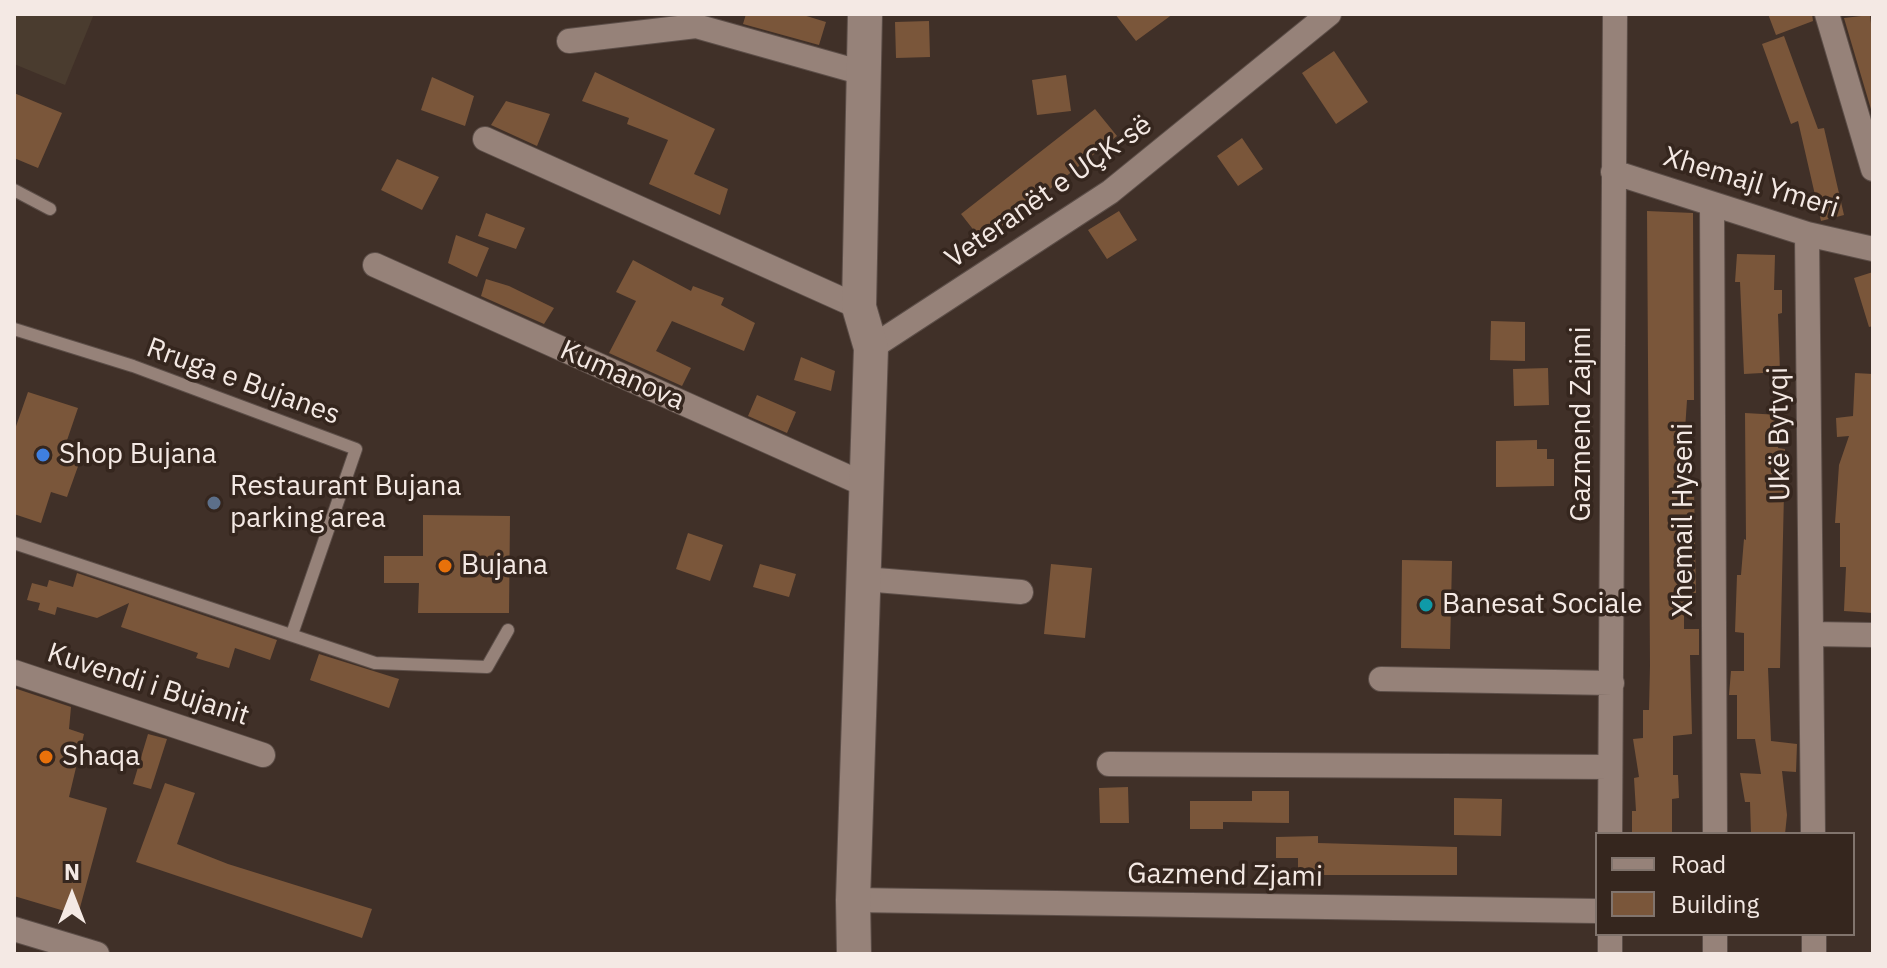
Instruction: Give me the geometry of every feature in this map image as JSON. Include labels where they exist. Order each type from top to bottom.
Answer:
[{"type":"main road","points":[[854,954],[853,900],[871,348],[859,307],[865,14]]},
{"type":"street","name":"Veteranët e UÇK-së","points":[[871,348],[1110,192],[1329,14]]},
{"type":"street","name":"Gazmend Zajmi","points":[[1610,832],[1615,14]]},
{"type":"street","points":[[1827,14],[1873,169]]},
{"type":"street","points":[[569,41],[696,26],[863,73]]},
{"type":"street","points":[[485,139],[859,307]]},
{"type":"street","name":"Xhemajl Ymeri","points":[[1613,172],[1807,234],[1873,249]]},
{"type":"street","name":"Xhemail Hyseni","points":[[1712,205],[1715,832]]},
{"type":"street","name":"Ukë Bytyqi","points":[[1807,234],[1813,832]]},
{"type":"street","name":"Kumanova","points":[[375,265],[868,486]]},
{"type":"street","points":[[864,579],[1021,592]]},
{"type":"street","points":[[1813,634],[1873,635]]},
{"type":"street","name":"Kuvendi i Bujanit","points":[[14,672],[263,755]]},
{"type":"street","points":[[1381,679],[1612,683]]},
{"type":"street","points":[[1109,764],[1610,767]]},
{"type":"street","name":"Gazmend Zjami","points":[[853,900],[1595,911]]},
{"type":"street","points":[[14,929],[97,954]]},
{"type":"lane","points":[[14,190],[50,209]]},
{"type":"lane","name":"Rruga e Bujanes","points":[[14,329],[133,366],[356,449],[292,634]]},
{"type":"lane","points":[[14,543],[375,663],[487,667],[508,630]]},
{"type":"shaded area","points":[[14,14],[94,14],[65,85],[14,64]]},
{"type":"building","points":[[746,14],[800,14],[826,22],[819,45],[743,24]]},
{"type":"building","points":[[1115,14],[1173,14],[1136,41]]},
{"type":"building","points":[[1768,14],[1812,14],[1813,21],[1776,35]]},
{"type":"building","points":[[1870,15],[1873,40],[1873,116],[1844,18]]},
{"type":"building","points":[[929,21],[930,57],[896,58],[895,22]]},
{"type":"building","points":[[1784,36],[1818,129],[1824,128],[1844,215],[1821,221],[1798,121],[1791,124],[1762,44]]},
{"type":"building","points":[[1334,51],[1368,102],[1336,124],[1302,73]]},
{"type":"building","points":[[595,72],[715,129],[694,174],[728,189],[720,215],[649,184],[668,140],[627,124],[629,118],[582,101]]},
{"type":"building","points":[[1066,75],[1071,111],[1037,115],[1032,80]]},
{"type":"building","points":[[432,77],[474,96],[465,126],[421,110]]},
{"type":"building","points":[[14,93],[62,113],[38,168],[14,158]]},
{"type":"building","points":[[506,101],[550,114],[537,146],[491,125]]},
{"type":"building","points":[[1095,109],[1117,136],[983,242],[961,214]]},
{"type":"building","points":[[1242,138],[1263,169],[1238,186],[1217,156]]},
{"type":"building","points":[[397,159],[439,177],[422,210],[381,190]]},
{"type":"building","points":[[1119,211],[1137,240],[1107,259],[1088,230]]},
{"type":"building","points":[[1647,211],[1693,213],[1694,400],[1687,400],[1681,490],[1694,490],[1696,593],[1684,593],[1684,629],[1699,629],[1699,655],[1690,655],[1692,734],[1673,736],[1673,775],[1678,775],[1679,798],[1672,799],[1672,832],[1632,832],[1632,811],[1636,811],[1634,778],[1639,777],[1633,739],[1643,738],[1643,710],[1649,710]]},
{"type":"building","points":[[486,213],[525,228],[516,249],[478,236]]},
{"type":"building","points":[[456,235],[489,248],[477,277],[448,263]]},
{"type":"building","points":[[1737,254],[1775,255],[1774,290],[1782,290],[1782,313],[1778,314],[1780,372],[1744,374],[1740,282],[1735,282]]},
{"type":"building","points":[[633,260],[691,291],[693,286],[724,298],[721,305],[755,323],[744,351],[672,321],[656,351],[691,368],[682,386],[609,353],[636,301],[616,292]]},
{"type":"building","points":[[1873,272],[1873,326],[1869,327],[1854,278]]},
{"type":"building","points":[[486,279],[509,286],[554,308],[544,324],[481,296]]},
{"type":"building","points":[[1491,321],[1525,322],[1525,361],[1490,360]]},
{"type":"building","points":[[801,357],[835,371],[831,391],[794,380]]},
{"type":"building","points":[[1548,368],[1549,405],[1514,406],[1513,369]]},
{"type":"building","points":[[1855,373],[1873,374],[1873,613],[1844,611],[1846,567],[1840,567],[1840,523],[1835,523],[1839,465],[1849,436],[1837,437],[1836,418],[1853,416]]},
{"type":"building","name":"Shop Bujana","points":[[28,392],[78,408],[63,452],[81,458],[67,497],[51,492],[41,523],[14,514],[14,432]]},
{"type":"building","points":[[757,395],[796,412],[787,433],[748,416]]},
{"type":"building","points":[[1745,413],[1780,415],[1778,448],[1785,449],[1780,668],[1768,668],[1771,741],[1797,744],[1796,772],[1782,771],[1787,815],[1785,832],[1751,832],[1750,802],[1745,802],[1740,773],[1761,774],[1755,739],[1737,739],[1737,695],[1729,695],[1731,671],[1744,671],[1744,633],[1735,632],[1737,575],[1741,575],[1746,540]]},
{"type":"building","points":[[1537,440],[1537,449],[1547,449],[1547,459],[1554,459],[1554,486],[1496,487],[1496,441]]},
{"type":"building","points":[[423,515],[510,516],[509,613],[418,613],[419,583],[384,583],[384,556],[423,556]]},
{"type":"building","points":[[688,533],[723,545],[710,581],[676,569]]},
{"type":"building","name":"Banesat Sociale","points":[[1402,560],[1452,561],[1450,649],[1401,648]]},
{"type":"building","points":[[760,564],[796,574],[789,597],[753,587]]},
{"type":"building","points":[[1051,564],[1092,568],[1085,638],[1044,634]]},
{"type":"building","points":[[77,573],[277,640],[270,660],[235,648],[229,668],[196,658],[198,653],[121,627],[129,603],[97,618],[57,607],[55,615],[38,610],[40,603],[27,600],[32,583],[47,587],[49,580],[73,587]]},
{"type":"building","points":[[319,654],[399,679],[389,708],[310,680]]},
{"type":"building","points":[[14,688],[71,707],[69,729],[84,734],[69,797],[107,808],[78,915],[14,896]]},
{"type":"building","points":[[148,734],[167,739],[151,789],[133,784]]},
{"type":"building","points":[[165,783],[195,793],[177,844],[228,864],[372,909],[362,938],[136,862]]},
{"type":"building","points":[[1128,787],[1129,823],[1100,823],[1099,788]]},
{"type":"building","points":[[1252,791],[1289,791],[1289,823],[1223,822],[1223,829],[1190,829],[1190,801],[1252,801]]},
{"type":"building","points":[[1454,798],[1502,799],[1501,836],[1454,835]]},
{"type":"building","points":[[1318,836],[1318,843],[1457,847],[1457,875],[1298,875],[1298,858],[1276,858],[1276,837]]},
{"type":"place","name":"Shop Bujana","points":[[43,455]]},
{"type":"place","name":"Restaurant Bujana parking area","points":[[214,503]]},
{"type":"place","name":"Bujana","points":[[445,566]]},
{"type":"place","name":"Banesat Sociale","points":[[1426,605]]},
{"type":"place","name":"Shaqa","points":[[46,757]]}]
